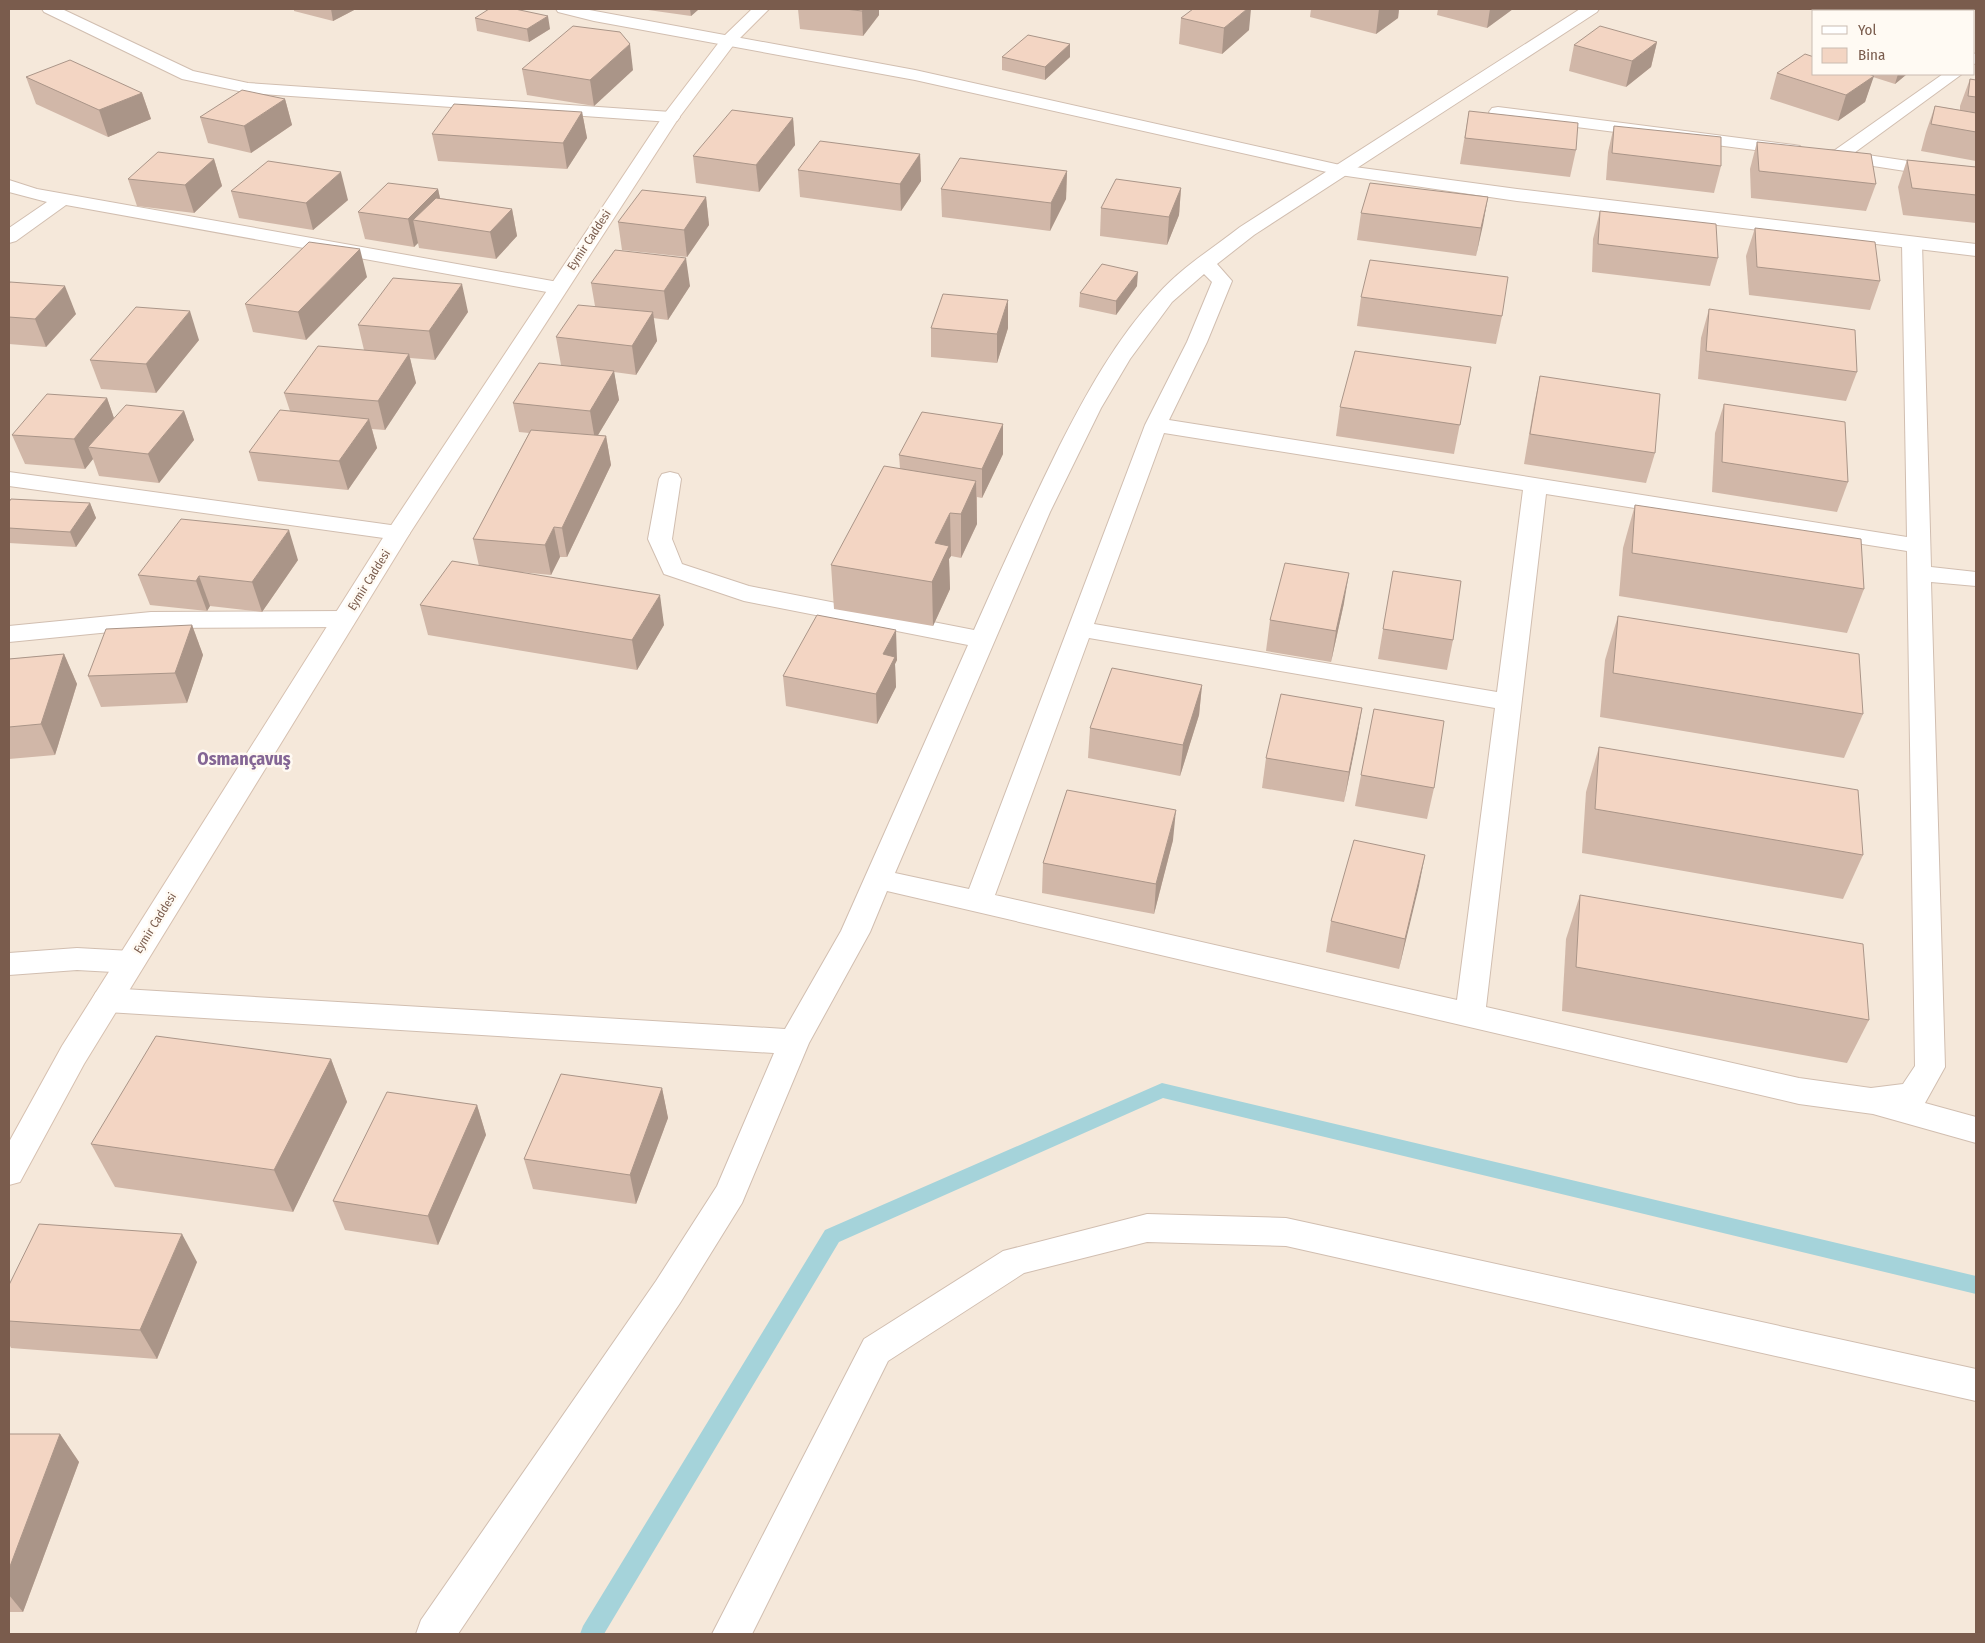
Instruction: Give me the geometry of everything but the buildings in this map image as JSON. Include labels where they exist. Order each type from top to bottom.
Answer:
[{"type":"street","points":[[50,9],[188,75],[248,88],[670,117]]},
{"type":"street","points":[[564,9],[916,75],[1340,170],[1517,195],[1976,250]]},
{"type":"street","name":"Eymir Caddesi","points":[[9,1172],[73,1055],[398,532],[670,117],[729,40],[761,9]]},
{"type":"street","points":[[435,1634],[663,1300],[730,1193],[794,1042],[855,932],[1038,512],[1090,408],[1115,366],[1165,298],[1205,263],[1247,231],[1591,9]]},
{"type":"street","points":[[1838,156],[1953,75]]},
{"type":"street","points":[[1498,112],[1838,156],[1976,177]]},
{"type":"street","points":[[9,186],[34,194],[558,288]]},
{"type":"street","points":[[9,237],[62,199]]},
{"type":"street","points":[[1871,1101],[1913,1096],[1930,1067],[1912,243]]},
{"type":"street","points":[[978,902],[1156,425],[1197,342],[1222,281],[1205,263]]},
{"type":"street","points":[[1156,425],[1535,486],[1919,560],[1976,579]]},
{"type":"street","points":[[9,479],[398,532]]},
{"type":"street","points":[[670,479],[660,539],[672,569],[744,593],[983,640]]},
{"type":"street","points":[[1470,1015],[1535,486]]},
{"type":"street","points":[[9,634],[151,620],[344,619]]},
{"type":"street","points":[[1080,629],[1508,702]]},
{"type":"street","points":[[878,879],[1799,1091],[1871,1101],[1976,1130]]},
{"type":"street","points":[[9,964],[77,959],[130,962]]},
{"type":"street","points":[[107,1000],[794,1042]]},
{"type":"street","points":[[731,1634],[876,1350],[1015,1260],[1147,1228],[1286,1232],[1976,1385]]},
{"type":"shaded area","points":[[9,9],[1976,9],[1976,1634],[9,1634]]},
{"type":"waterway","points":[[591,1634],[832,1236],[1162,1090],[1976,1285]]},
{"type":"district","name":"Osmançavuş","points":[[244,759]]}]
